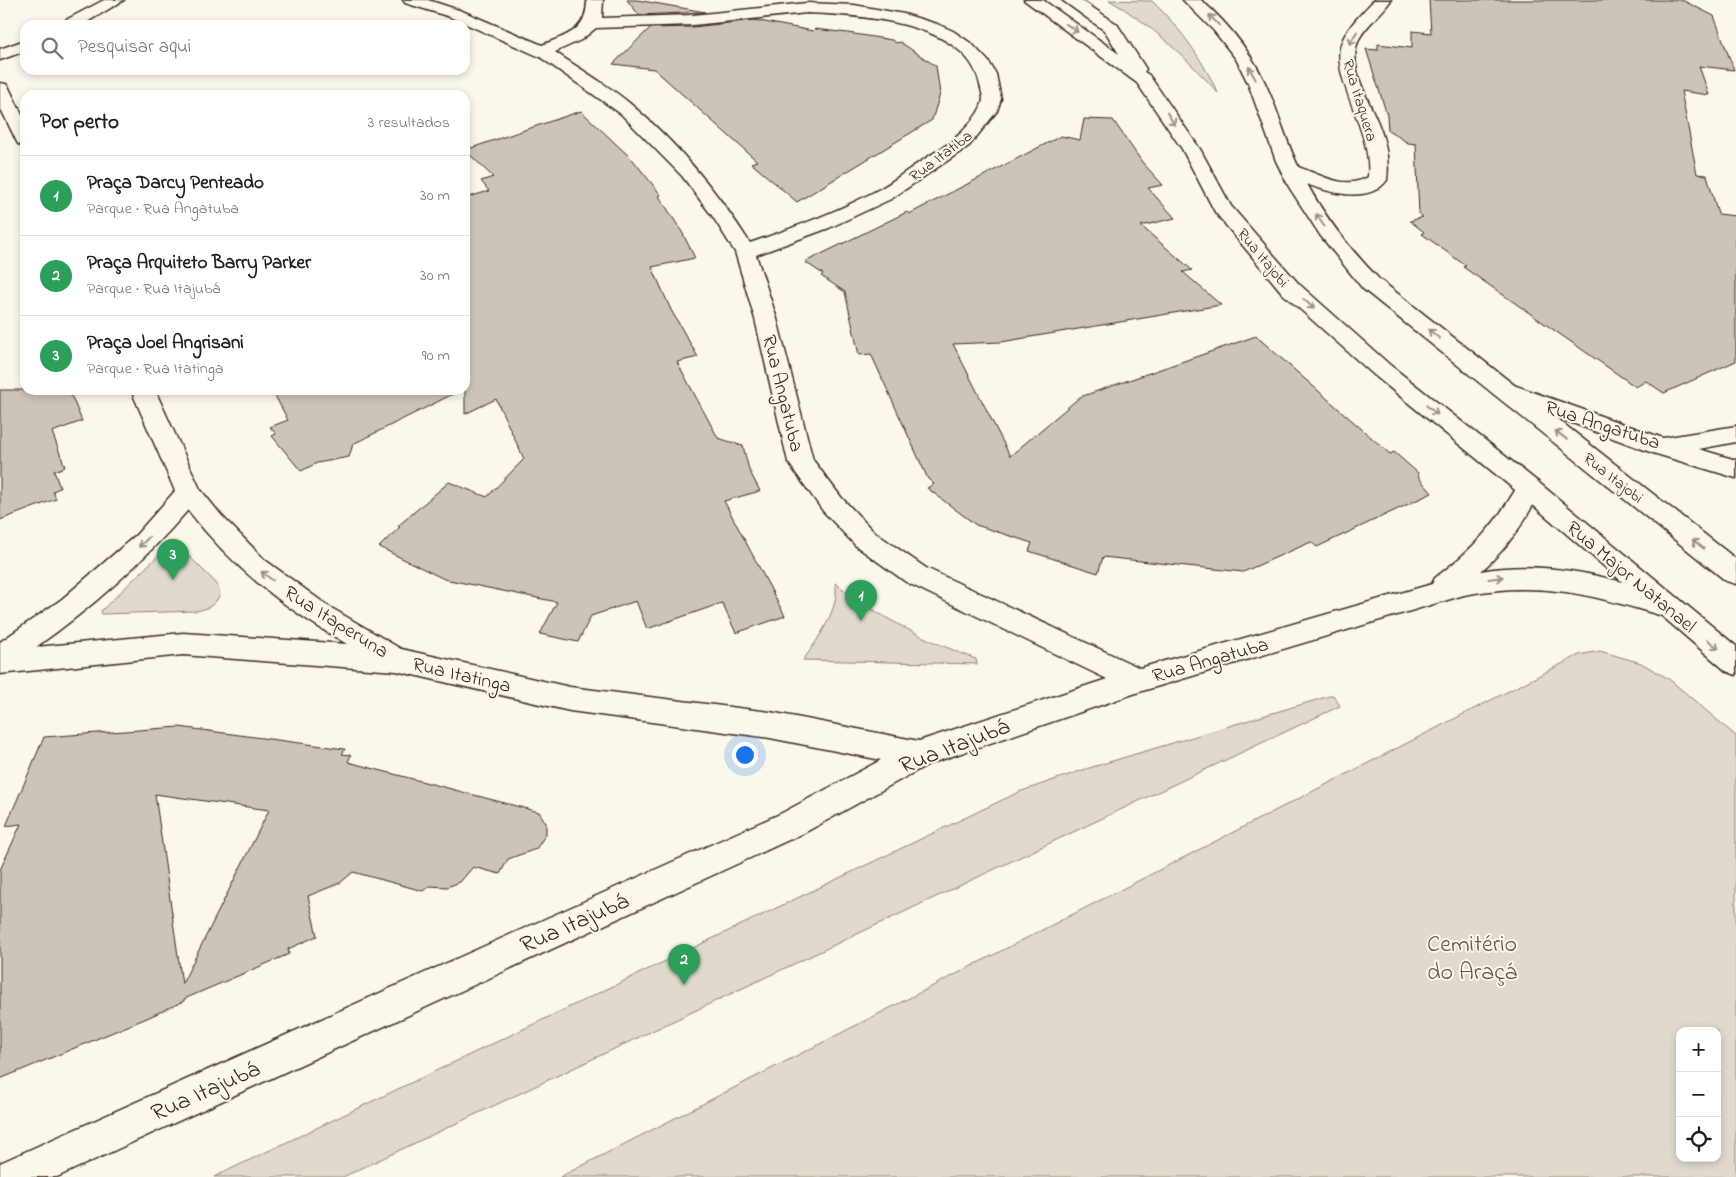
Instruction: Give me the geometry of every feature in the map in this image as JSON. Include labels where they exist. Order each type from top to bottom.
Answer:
[{"type":"street","points":[[79,20],[116,0]]},
{"type":"street","name":"Rua Angatuba","points":[[411,0],[456,14],[543,51],[628,110],[689,172],[722,215],[744,252],[766,319],[801,462],[832,504],[865,539],[916,575],[964,600],[1138,680],[1432,595],[1464,583],[1498,577],[1536,576],[1576,582],[1666,606]]},
{"type":"street","points":[[543,51],[572,37],[592,23],[595,0]]},
{"type":"street","name":"Rua Itajobi","points":[[1032,0],[1143,79],[1191,149],[1222,208],[1291,288],[1382,370],[1529,488]]},
{"type":"street","points":[[1070,0],[1111,28],[1143,79]]},
{"type":"street","name":"Rua Itajobi","points":[[1191,0],[1211,16],[1235,43],[1257,82],[1290,171],[1330,235],[1371,284],[1736,574]]},
{"type":"street","name":"Rua Itaquera","points":[[1290,171],[1318,182],[1353,189],[1368,187],[1377,180],[1379,169],[1373,134],[1348,66],[1346,52],[1350,40],[1383,0]]},
{"type":"street","name":"Rua Itatiba","points":[[592,23],[693,20],[807,8],[854,10],[904,19],[931,28],[960,44],[980,62],[987,74],[992,99],[988,111],[962,142],[884,195],[822,224],[744,252]]},
{"type":"street","points":[[0,55],[20,47]]},
{"type":"street","points":[[0,88],[20,130]]},
{"type":"street","name":"Rua Angatuba","points":[[1502,389],[1662,447],[1736,434]]},
{"type":"street","name":"Rua Itaperuna","points":[[146,395],[189,493],[212,522],[255,567],[318,614],[396,658]]},
{"type":"street","points":[[1662,447],[1736,469]]},
{"type":"street","name":"Rua Angatuba","points":[[1432,595],[1494,545],[1515,517],[1529,488]]},
{"type":"street","name":"Rua Major Natanael","points":[[1529,488],[1666,606],[1736,663]]},
{"type":"street","points":[[0,657],[72,607],[145,542],[189,493]]},
{"type":"street","name":"Rua Itatinga","points":[[0,662],[184,644],[396,658],[570,699],[770,725],[919,754]]},
{"type":"street","name":"Rua Itajubá","points":[[13,1177],[793,823],[919,754],[1138,680]]},
{"type":"green space","points":[[1109,0],[1152,1],[1190,44],[1218,93],[1154,30]]},
{"type":"green space","points":[[172,545],[180,547],[217,584],[220,594],[214,604],[196,611],[102,614],[101,611],[167,547]]},
{"type":"green space","points":[[835,583],[867,606],[902,627],[976,659],[977,664],[803,660],[821,634],[831,613],[835,602]]},
{"type":"green space","name":"Cemitério do Araçá","points":[[1600,651],[1641,663],[1669,679],[1736,736],[1736,1177],[560,1177],[1579,655]]},
{"type":"green space","points":[[1333,695],[1340,706],[343,1177],[214,1177],[1019,792],[1089,768]]},
{"type":"building","points":[[627,0],[637,0],[705,12],[639,15]]},
{"type":"building","points":[[1429,0],[1682,0],[1714,16],[1734,70],[1699,66],[1709,95],[1681,91],[1697,174],[1707,175],[1718,214],[1736,216],[1736,361],[1664,393],[1646,381],[1636,387],[1463,267],[1466,266],[1422,234],[1424,232],[1410,221],[1423,217],[1419,214],[1416,144],[1408,143],[1388,130],[1387,115],[1366,49],[1378,50],[1378,44],[1412,48],[1412,31],[1431,33]]},
{"type":"building","points":[[754,20],[813,31],[815,29],[848,33],[892,40],[896,43],[900,42],[936,66],[940,94],[932,120],[797,202],[751,163],[757,161],[654,69],[613,64],[650,28],[693,27]]},
{"type":"building","points":[[581,111],[633,160],[661,195],[659,196],[682,232],[695,258],[652,267],[671,310],[698,357],[677,362],[718,438],[743,446],[749,470],[760,491],[724,501],[785,616],[736,633],[722,603],[647,629],[636,601],[591,616],[578,642],[540,634],[557,602],[444,579],[379,547],[400,527],[398,526],[449,482],[487,497],[524,459],[496,399],[465,414],[465,395],[470,395],[470,197],[489,191],[481,181],[493,177],[470,155],[470,148]]},
{"type":"building","points":[[1084,119],[1113,120],[1142,162],[1163,185],[1148,188],[1175,218],[1141,226],[1192,270],[1183,272],[1221,305],[1001,342],[953,344],[1010,456],[1080,397],[1256,336],[1390,454],[1394,452],[1418,473],[1419,478],[1432,493],[1317,547],[1311,542],[1243,572],[1103,557],[1098,573],[1029,551],[1032,543],[976,525],[927,488],[934,484],[928,479],[871,354],[859,355],[845,292],[821,276],[823,274],[805,262],[907,212],[909,214],[1061,136],[1080,140]]},
{"type":"building","points":[[0,390],[20,390],[20,395],[71,395],[82,421],[52,432],[65,467],[54,471],[60,488],[53,491],[56,499],[0,520]]},
{"type":"building","points":[[275,395],[451,395],[353,444],[349,457],[317,463],[301,471],[272,436],[276,434],[270,427],[288,420]]},
{"type":"building","points":[[179,727],[345,749],[342,754],[351,755],[348,762],[539,812],[546,823],[546,834],[536,849],[508,859],[500,874],[473,867],[460,882],[447,887],[429,886],[423,891],[353,872],[340,883],[308,896],[317,936],[288,949],[289,954],[184,999],[184,1001],[147,1018],[0,1079],[0,870],[21,824],[6,826],[44,737]],"holes":[[[155,794],[269,810],[182,984]]]},
{"type":"place","name":"Praça Joel Angrisani","points":[[173,580]]},
{"type":"place","name":"Praça Darcy Penteado","points":[[861,621]]},
{"type":"place","name":"Praça Arquiteto Barry Parker","points":[[684,985]]}]
